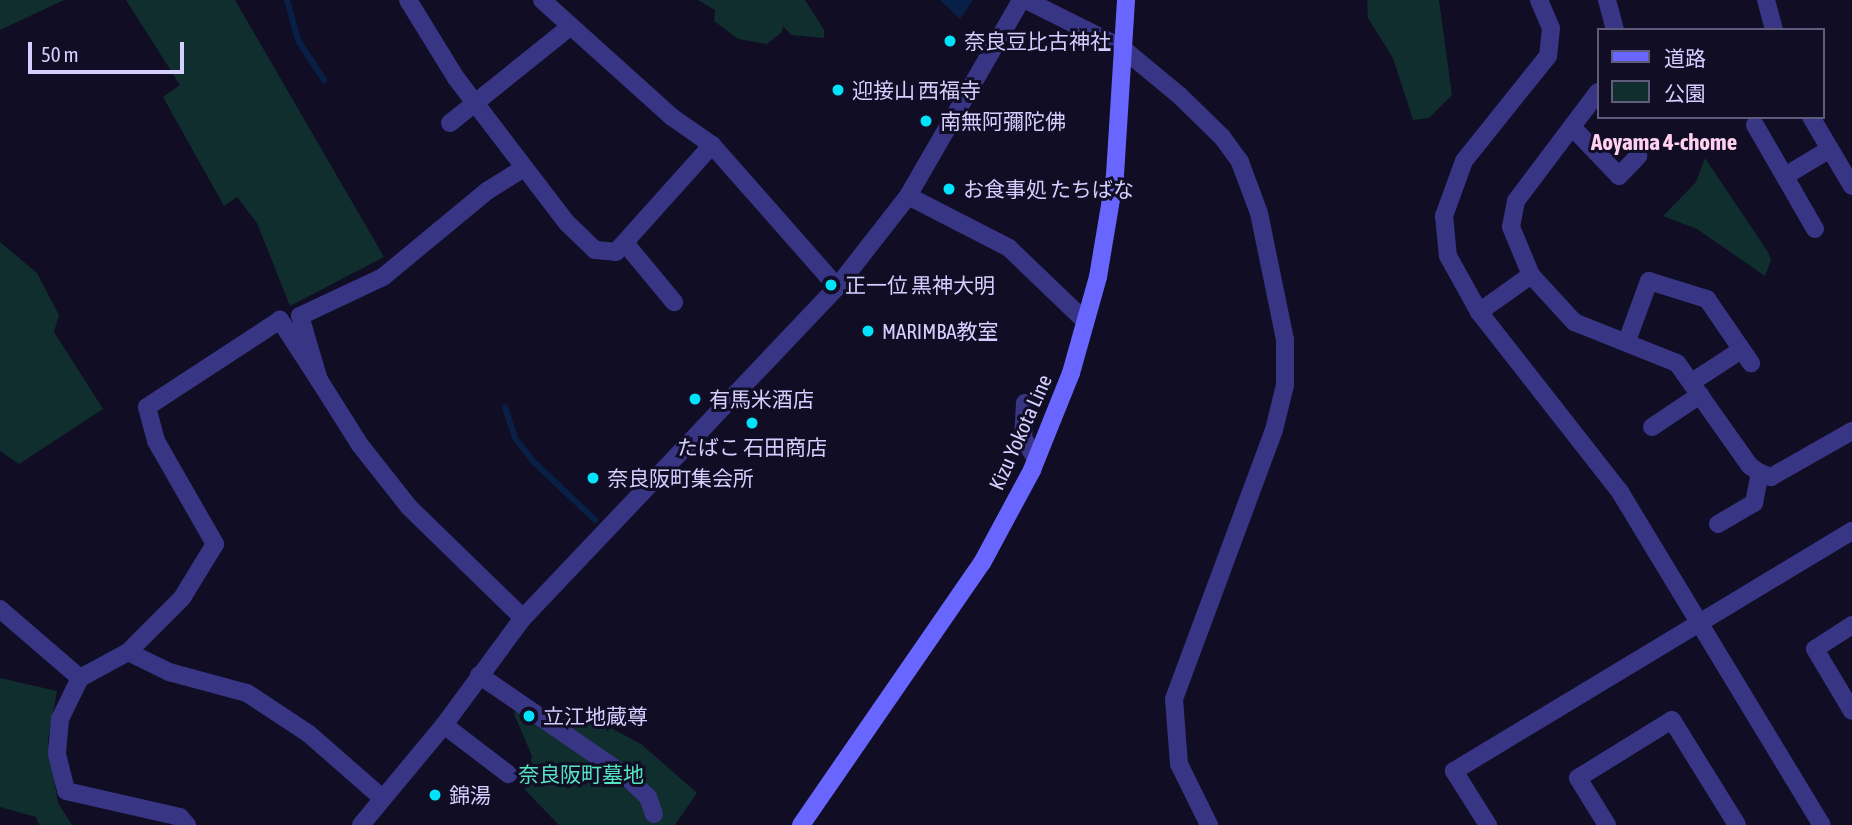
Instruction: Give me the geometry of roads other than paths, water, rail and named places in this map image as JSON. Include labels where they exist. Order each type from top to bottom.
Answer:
[{"type":"main road","name":"Kizu Yokota Line","points":[[801,825],[982,563],[1036,459],[1071,373],[1086,321],[1115,175],[1126,0]]},
{"type":"street","points":[[408,0],[475,104],[566,223],[595,250],[617,252],[712,145]]},
{"type":"street","points":[[542,0],[672,117],[712,145],[837,287]]},
{"type":"street","points":[[361,825],[444,725],[523,618],[782,350],[837,287],[908,196],[1023,0],[1122,48],[1199,114],[1240,162],[1259,213],[1285,340],[1285,385],[1274,430],[1174,699],[1179,764],[1209,825]]},
{"type":"street","points":[[1539,0],[1551,28],[1548,56],[1464,161],[1447,200],[1448,256],[1479,312],[1620,492],[1822,825]]},
{"type":"street","points":[[1608,0],[1615,28]]},
{"type":"street","points":[[1766,0],[1773,28]]},
{"type":"street","points":[[450,123],[571,26]]},
{"type":"street","points":[[1596,95],[1574,129],[1527,180],[1516,201],[1511,227],[1531,275],[1574,322],[1678,363],[1750,466],[1760,473],[1772,477],[1852,431]]},
{"type":"street","points":[[1812,119],[1852,186]]},
{"type":"street","points":[[1755,125],[1815,229]]},
{"type":"street","points":[[1574,129],[1619,176],[1638,156]]},
{"type":"street","points":[[1785,176],[1830,149]]},
{"type":"street","points":[[319,380],[300,316],[383,277],[487,191],[524,168]]},
{"type":"street","points":[[908,196],[1009,248],[1086,321]]},
{"type":"street","points":[[625,243],[674,302]]},
{"type":"street","points":[[1479,312],[1531,275]]},
{"type":"street","points":[[1627,341],[1649,281],[1707,299],[1746,356],[1696,389],[1652,427]]},
{"type":"street","points":[[187,825],[180,817],[66,790],[57,754],[60,719],[80,678],[128,652],[181,598],[215,544],[156,441],[147,407],[279,320],[360,445],[409,507],[523,618]]},
{"type":"street","points":[[1025,403],[1023,438],[1036,459]]},
{"type":"street","points":[[1718,524],[1754,503],[1760,473]]},
{"type":"street","points":[[1488,825],[1454,771],[1852,531]]},
{"type":"street","points":[[0,609],[80,678]]},
{"type":"street","points":[[1852,625],[1815,649],[1852,711]]},
{"type":"street","points":[[128,652],[169,672],[247,693],[309,734],[382,798]]},
{"type":"street","points":[[479,675],[625,776],[648,797],[654,814]]},
{"type":"street","points":[[1607,825],[1578,778],[1672,720],[1737,825]]},
{"type":"street","points":[[444,725],[508,774]]},
{"type":"water","points":[[940,0],[973,0],[960,19]]},
{"type":"waterway","points":[[287,0],[298,40],[324,80]]},
{"type":"waterway","points":[[505,407],[515,438],[534,462],[595,520]]},
{"type":"place","name":"奈良豆比古神社","points":[[950,41]]},
{"type":"place","name":"迎接山 西福寺","points":[[838,90]]},
{"type":"place","name":"南無阿彌陀佛","points":[[926,121]]},
{"type":"place","name":"お食事処 たちばな","points":[[949,189]]},
{"type":"place","name":"正一位 黒神大明","points":[[831,285]]},
{"type":"place","name":"MARIMBA教室","points":[[868,331]]},
{"type":"place","name":"有馬米酒店","points":[[695,399]]},
{"type":"place","name":"たばこ 石田商店","points":[[752,423]]},
{"type":"place","name":"奈良阪町集会所","points":[[593,478]]},
{"type":"place","name":"立江地蔵尊","points":[[529,716]]},
{"type":"place","name":"錦湯","points":[[435,795]]},
{"type":"district","name":"Aoyama 4-chome","points":[[1664,142]]},
{"type":"park label","name":"奈良阪町墓地","points":[[581,774]]}]
